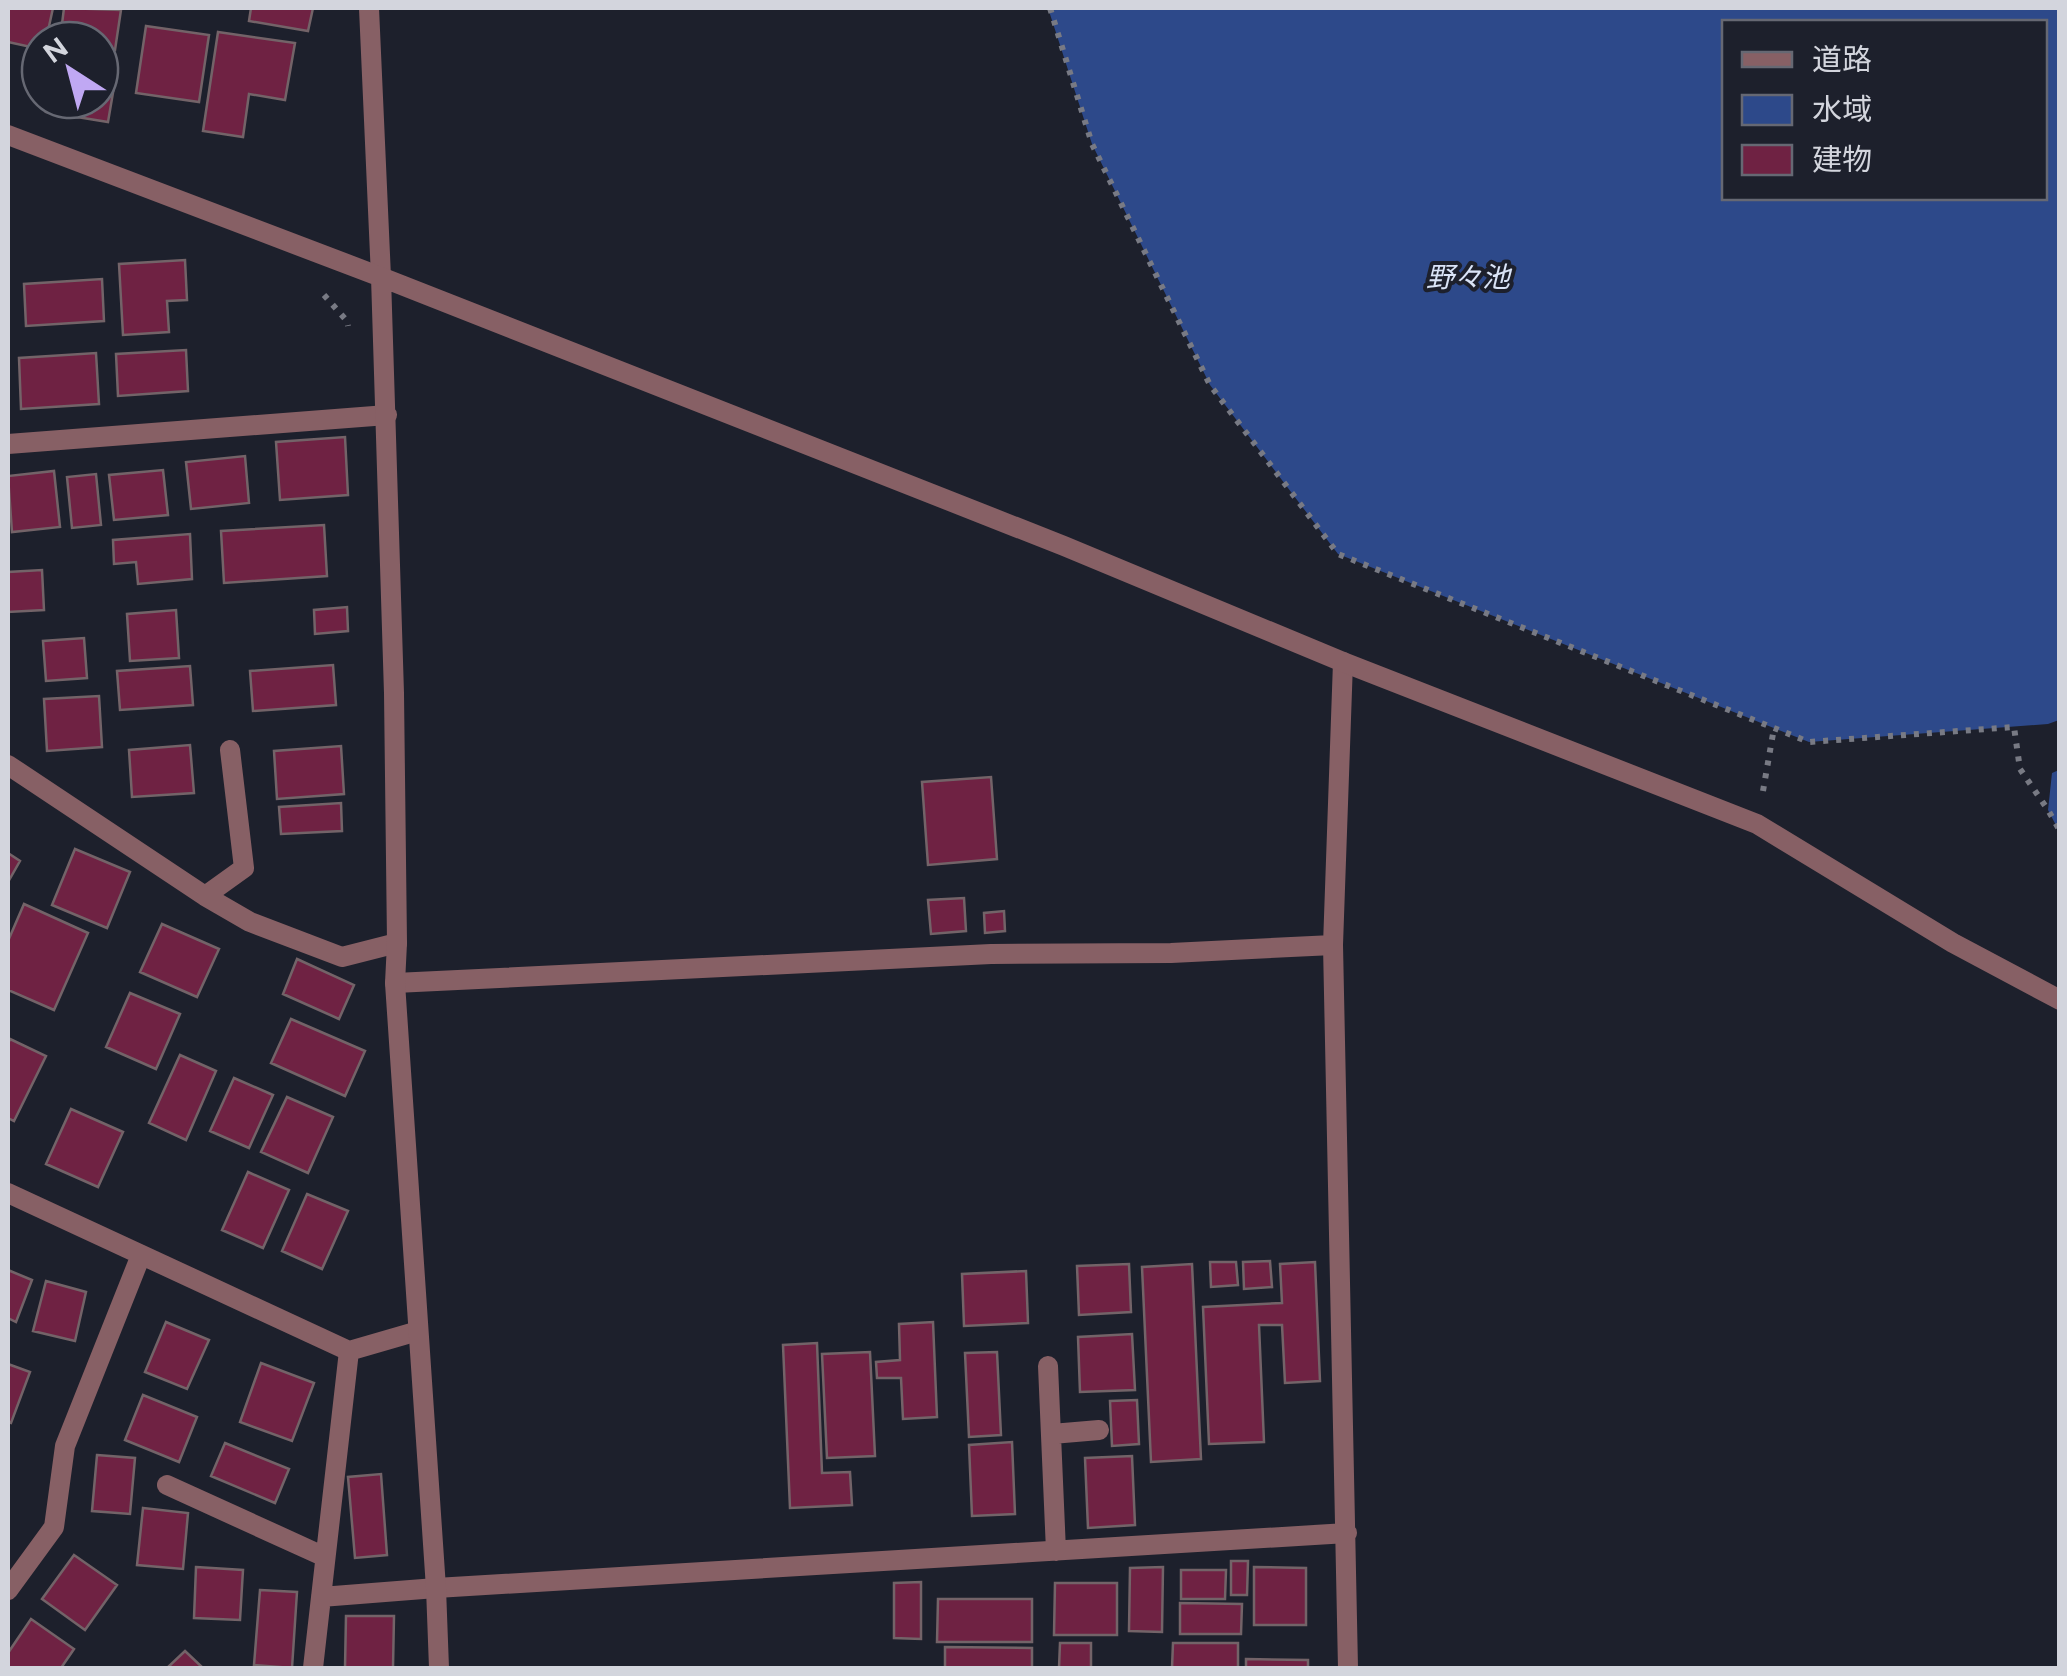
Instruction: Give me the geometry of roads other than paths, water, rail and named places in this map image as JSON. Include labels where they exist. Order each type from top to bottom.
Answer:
[{"type":"street","points":[[368,8],[387,415],[395,983],[439,1668]]},
{"type":"street","points":[[8,151],[8,135],[382,277],[1757,824],[1953,943],[2060,1000]]},
{"type":"street","points":[[8,444],[387,415]]},
{"type":"street","points":[[1343,662],[1333,945],[1348,1668]]},
{"type":"street","points":[[205,896],[244,868],[230,750]]},
{"type":"street","points":[[8,765],[250,922],[342,957],[397,943]]},
{"type":"street","points":[[395,983],[992,954],[1171,953],[1333,945]]},
{"type":"street","points":[[8,1193],[349,1351],[418,1331]]},
{"type":"street","points":[[8,1590],[54,1528],[65,1446],[141,1255]]},
{"type":"street","points":[[313,1668],[349,1351]]},
{"type":"street","points":[[1048,1366],[1056,1550]]},
{"type":"street","points":[[1052,1434],[1100,1430]]},
{"type":"street","points":[[167,1485],[325,1556]]},
{"type":"street","points":[[321,1598],[1347,1534]]},
{"type":"water","name":"野々池","points":[[1048,8],[2059,8],[2059,720],[2048,724],[1809,742],[1338,554],[1210,385],[1092,144]]},
{"type":"water","points":[[2060,770],[2059,831],[2048,810],[2052,773]]}]
